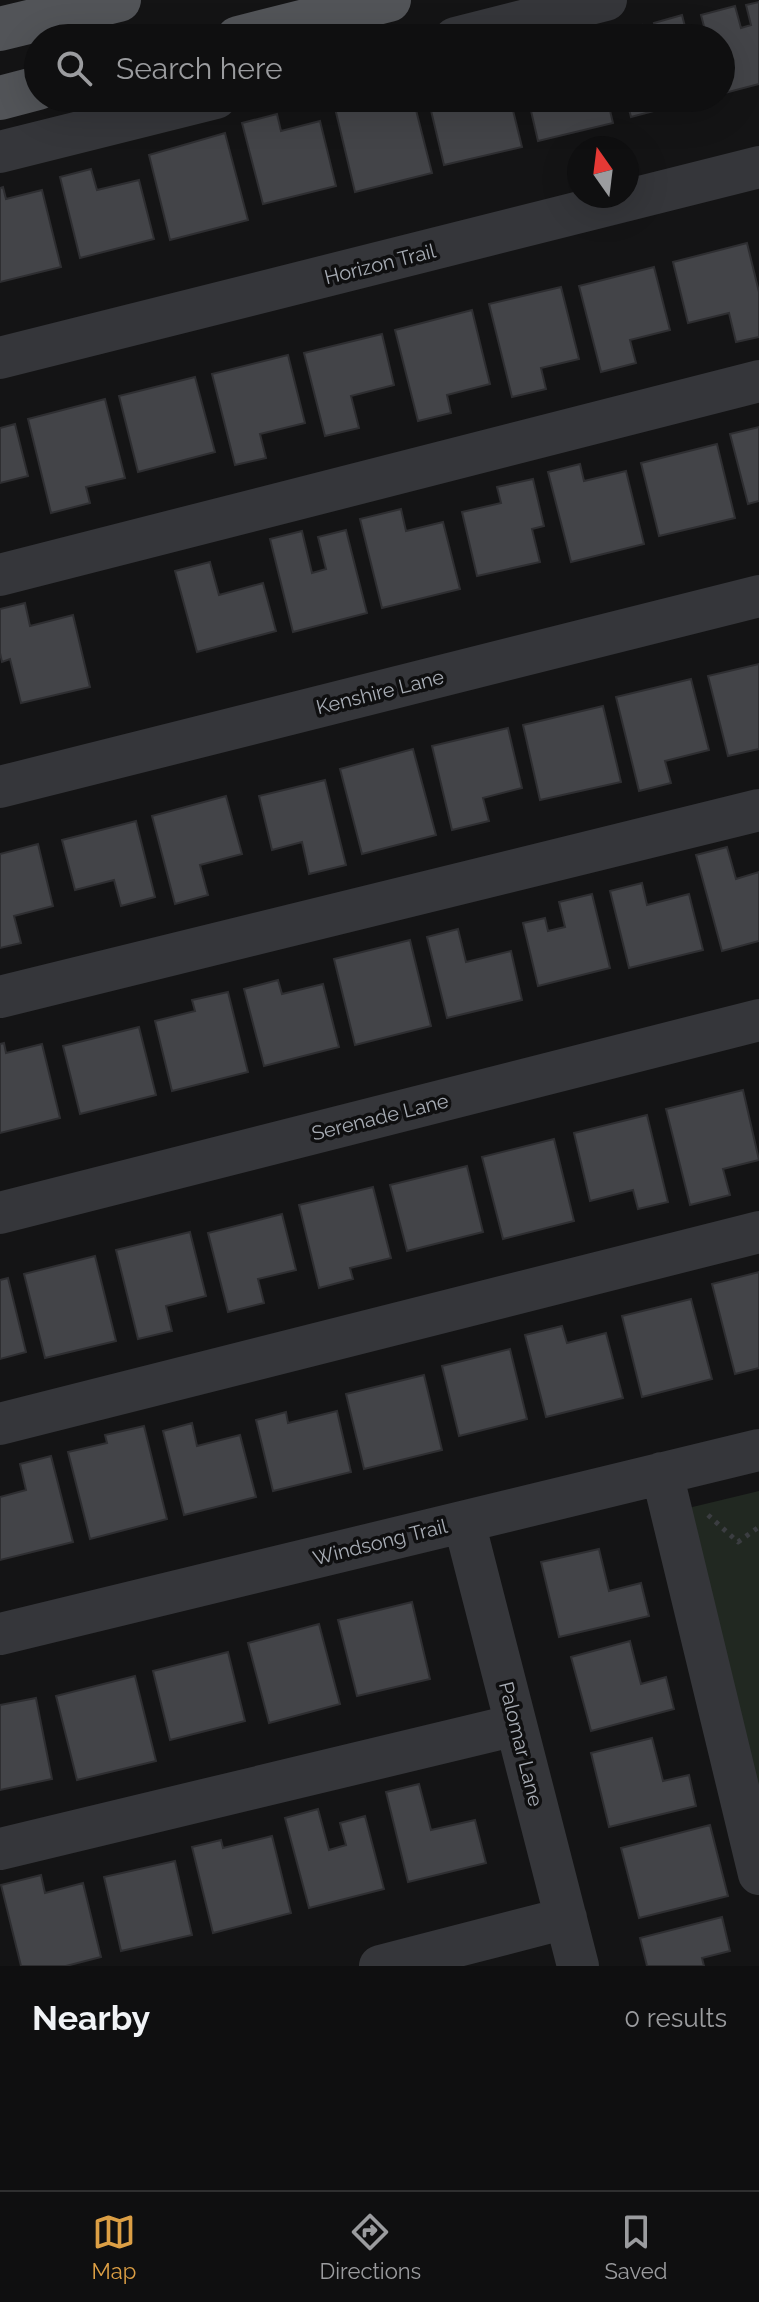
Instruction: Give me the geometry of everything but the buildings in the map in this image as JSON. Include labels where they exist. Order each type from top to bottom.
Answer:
[{"type":"main road","points":[[0,29],[119,0]]},
{"type":"main road","points":[[294,24],[389,0]]},
{"type":"main road","points":[[0,98],[24,92]]},
{"type":"street","points":[[511,24],[606,0]]},
{"type":"street","points":[[0,152],[160,112]]},
{"type":"street","name":"Horizon Trail","points":[[0,358],[759,167]]},
{"type":"street","points":[[0,575],[759,381]]},
{"type":"street","name":"Kenshire Lane","points":[[0,787],[759,596]]},
{"type":"street","points":[[0,997],[759,810]]},
{"type":"street","name":"Serenade Lane","points":[[0,1213],[759,1020]]},
{"type":"street","points":[[0,1424],[759,1232]]},
{"type":"street","name":"Windsong Trail","points":[[0,1634],[759,1450]]},
{"type":"street","points":[[662,1473],[759,1874]]},
{"type":"street","name":"Palomar Lane","points":[[464,1522],[578,1966]]},
{"type":"street","points":[[0,1849],[516,1725]]},
{"type":"street","points":[[380,1966],[566,1918]]},
{"type":"shaded area","points":[[759,1491],[759,1808],[680,1510]]}]
